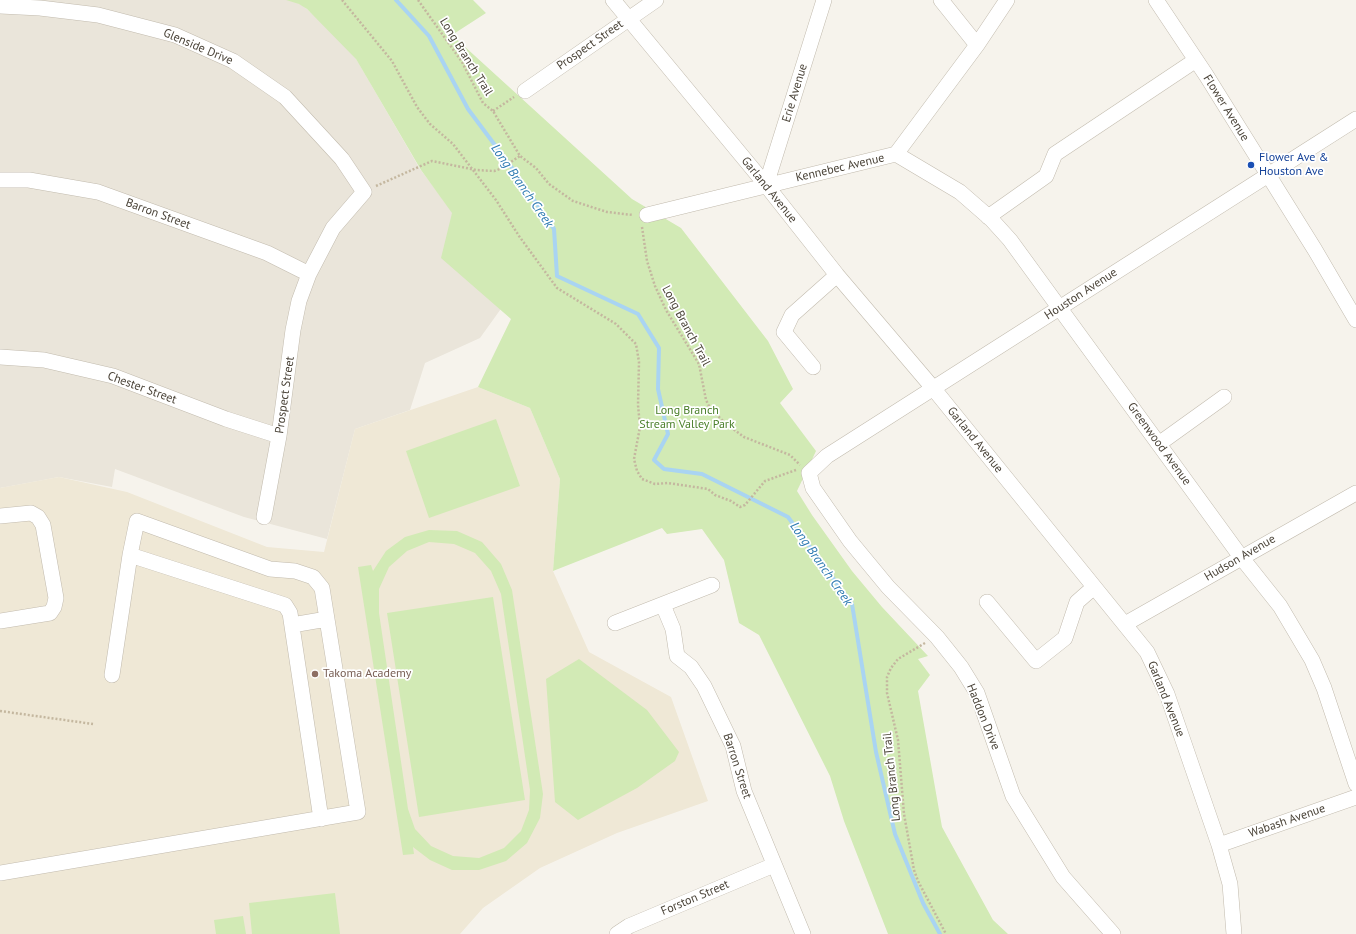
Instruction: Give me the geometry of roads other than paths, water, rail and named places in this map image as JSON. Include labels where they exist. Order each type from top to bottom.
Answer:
[{"type":"street","name":"Garland Avenue","points":[[613,0],[766,185],[837,275],[933,388],[1125,624],[1146,652],[1167,694],[1218,844],[1230,884],[1234,934]]},
{"type":"street","name":"Prospect Street","points":[[525,91],[656,0]]},
{"type":"street","name":"Erie Avenue","points":[[766,185],[824,0]]},
{"type":"street","points":[[941,0],[977,45]]},
{"type":"street","name":"Kennebec Avenue","points":[[642,219],[766,185],[896,154],[977,45],[1007,0]]},
{"type":"street","name":"Flower Avenue","points":[[1156,0],[1268,174],[1356,318]]},
{"type":"street","name":"Glenside Drive","points":[[0,6],[40,8],[98,15],[175,35],[233,61],[286,97],[342,159],[364,192],[334,228],[309,274]]},
{"type":"street","points":[[988,217],[1046,176],[1055,154],[1196,60]]},
{"type":"street","name":"Houston Avenue","points":[[804,471],[1356,119]]},
{"type":"street","name":"Greenwood Avenue","points":[[896,154],[960,192],[988,217],[1010,240],[1241,557],[1280,606],[1312,660],[1324,688],[1356,784]]},
{"type":"street","name":"Barron Street","points":[[0,180],[29,180],[98,192],[267,253],[309,274]]},
{"type":"street","name":"Prospect Street","points":[[264,517],[279,436],[293,330],[300,301],[309,274]]},
{"type":"street","points":[[813,367],[784,332],[792,315],[837,275]]},
{"type":"street","name":"Chester Street","points":[[0,356],[44,360],[113,376],[226,419],[279,436]]},
{"type":"street","points":[[1160,444],[1224,397]]},
{"type":"street","name":"Haddon Drive","points":[[804,471],[813,488],[850,541],[888,588],[937,637],[961,667],[977,694],[1013,796],[1063,877],[1113,934]]},
{"type":"street","name":"Hudson Avenue","points":[[1125,624],[1356,493]]},
{"type":"street","points":[[0,516],[31,513],[38,517],[43,525],[56,598],[54,607],[50,613],[0,621]]},
{"type":"street","points":[[0,873],[358,812],[322,588],[313,577],[295,571],[270,569],[137,521],[130,555],[112,675]]},
{"type":"street","points":[[130,555],[285,605],[290,612],[321,818]]},
{"type":"street","points":[[615,623],[663,605],[675,598],[712,585]]},
{"type":"street","points":[[987,602],[1036,661],[1065,638],[1077,602],[1094,587]]},
{"type":"street","name":"Barron Street","points":[[663,605],[673,629],[677,656],[690,667],[704,686],[732,746],[744,791],[803,934]]},
{"type":"street","points":[[292,625],[327,619]]},
{"type":"street","name":"Wabash Avenue","points":[[1218,844],[1356,797]]},
{"type":"street","name":"Forston Street","points":[[617,934],[630,926],[774,865]]},
{"type":"waterway","name":"Long Branch Creek","points":[[396,0],[429,36],[468,109],[512,168],[554,229],[557,276],[638,314],[659,348],[658,389],[668,434],[654,460],[664,469],[702,474],[788,517],[852,604],[876,752],[895,834],[923,903],[940,934]]},
{"type":"place","name":"Flower Ave & Houston Ave","points":[[1251,165]]},
{"type":"place","name":"Takoma Academy","points":[[315,674]]},
{"type":"park label","name":"Long Branch Stream Valley Park","points":[[687,418]]}]
